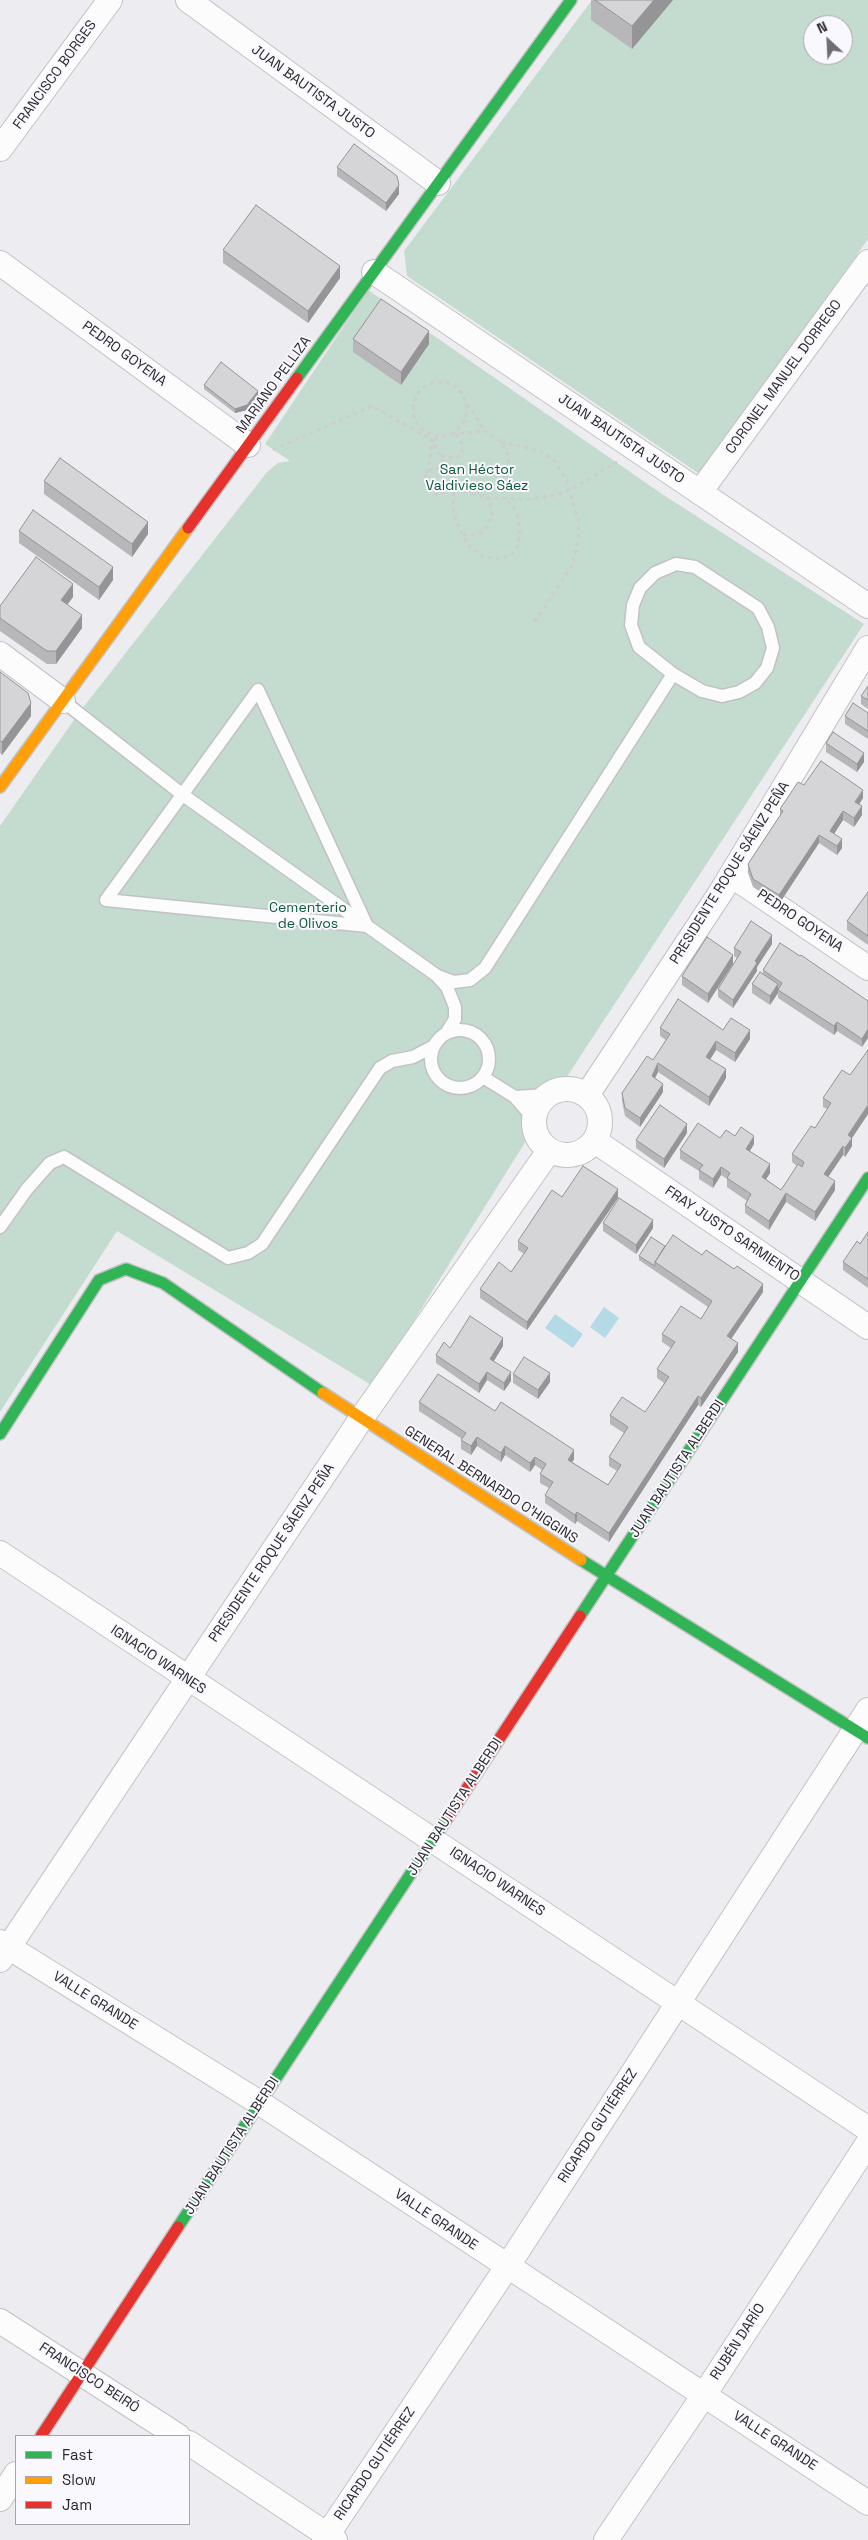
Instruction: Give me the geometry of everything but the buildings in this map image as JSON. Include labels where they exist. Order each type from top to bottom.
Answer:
[{"type":"street","name":"FRANCISCO BORGES","points":[[0,149],[110,0]]},
{"type":"street","name":"JUAN BAUTISTA JUSTO","points":[[188,0],[438,183]]},
{"type":"street","name":"MARIANO PELLIZA","points":[[0,787],[571,0]]},
{"type":"street","name":"CORONEL MANUEL DORREGO","points":[[700,492],[868,262]]},
{"type":"street","name":"PEDRO GOYENA","points":[[0,263],[248,445]]},
{"type":"street","name":"JUAN BAUTISTA JUSTO","points":[[374,272],[868,606]]},
{"type":"street","name":"PRESIDENTE ROQUE SÁENZ PEÑA","points":[[587,1095],[731,875],[868,648]]},
{"type":"street","points":[[0,654],[63,701]]},
{"type":"street","name":"PEDRO GOYENA","points":[[731,875],[868,968]]},
{"type":"street","points":[[567,1088],[587,1095],[599,1111],[599,1131],[595,1141],[579,1153],[559,1155],[549,1151],[541,1144],[536,1134],[533,1118],[539,1102],[556,1090],[567,1088]]},
{"type":"street","name":"FRAY JUSTO SARMIENTO","points":[[595,1141],[868,1327]]},
{"type":"street","name":"PRESIDENTE ROQUE SÁENZ PEÑA","points":[[3,1950],[188,1680],[361,1419],[549,1151]]},
{"type":"street","name":"JUAN BAUTISTA ALBERDI","points":[[42,2435],[868,1178]]},
{"type":"street","name":"GENERAL BERNARDO O'HIGGINS","points":[[0,1434],[99,1280],[126,1269],[163,1283],[361,1419],[606,1576],[862,1734]]},
{"type":"street","name":"IGNACIO WARNES","points":[[0,1553],[188,1680],[868,2129]]},
{"type":"street","name":"RICARDO GUTIÉRREZ","points":[[329,2538],[678,2003],[862,1734],[868,1710]]},
{"type":"street","name":"VALLE GRANDE","points":[[3,1950],[260,2103],[868,2503]]},
{"type":"street","name":"RUBÉN DARÍO","points":[[606,2540],[704,2395],[868,2143]]},
{"type":"street","name":"FRANCISCO BEIRÓ","points":[[0,2320],[176,2435]]},
{"type":"street","points":[[190,2444],[329,2538]]},
{"type":"street","points":[[0,2499],[15,2476]]},
{"type":"lane","points":[[676,564],[695,567],[758,608],[768,627],[773,648],[767,668],[756,683],[739,692],[722,696],[702,691],[673,674],[639,648],[631,626],[633,605],[640,588],[655,573],[676,564]]},
{"type":"lane","points":[[436,975],[454,982],[470,980],[486,968],[673,674]]},
{"type":"lane","points":[[258,690],[367,926],[106,900],[258,690]]},
{"type":"lane","points":[[0,1227],[27,1189],[50,1163],[64,1158],[228,1258],[248,1253],[262,1244],[380,1068],[392,1061],[413,1057],[434,1046],[447,1032],[455,1019],[455,1007],[447,987],[436,975],[183,795],[63,701]]},
{"type":"lane","points":[[434,1046],[431,1064],[434,1073],[448,1086],[466,1087],[483,1077],[489,1060],[484,1041],[476,1034],[467,1030],[447,1032]]},
{"type":"lane","points":[[483,1077],[515,1097],[533,1118]]},
{"type":"lane","points":[[515,1097],[547,1095]]},
{"type":"path","points":[[535,622],[567,576],[577,552],[578,520],[570,489],[560,468],[547,455],[530,447],[501,442],[485,431],[456,387],[440,381],[423,388],[417,394],[414,402],[416,420],[420,427],[435,438],[440,456],[454,483],[464,491],[486,498],[530,499],[557,495],[570,489],[603,472],[636,449]]},
{"type":"path","points":[[454,434],[465,419],[466,401]]},
{"type":"path","points":[[248,445],[275,451],[372,406],[435,438],[485,431]]},
{"type":"path","points":[[440,456],[457,458],[462,454],[463,447],[454,434]]},
{"type":"path","points":[[435,438],[425,486],[435,495],[444,493],[454,483]]},
{"type":"path","points":[[464,491],[482,492],[501,482],[509,466],[509,457],[501,442]]},
{"type":"path","points":[[427,473],[434,468],[448,470]]},
{"type":"path","points":[[454,483],[453,507],[462,534],[468,544],[484,557],[501,559],[513,553],[520,539],[520,530],[514,508],[507,499]]},
{"type":"path","points":[[462,534],[476,535],[485,531],[492,516],[491,506],[486,498]]},
{"type":"green space","points":[[592,0],[868,0],[868,239],[701,475],[407,276],[404,251]]},
{"type":"green space","name":"Cementerio de Olivos","points":[[368,290],[662,494],[864,624],[549,1104],[373,1386],[117,1231],[0,1412],[0,826],[78,714],[267,472],[278,463],[290,461],[265,444]]},
{"type":"water","points":[[604,1307],[619,1318],[605,1338],[590,1327]]},
{"type":"water","points":[[555,1314],[583,1334],[573,1348],[545,1328]]},
{"type":"traffic: fast","points":[[297,378],[571,0]]},
{"type":"traffic: fast","points":[[580,1616],[868,1178]]},
{"type":"traffic: fast","points":[[0,1434],[99,1280],[126,1269],[163,1283],[323,1393]]},
{"type":"traffic: fast","points":[[581,1560],[868,1738]]},
{"type":"traffic: fast","points":[[178,2227],[448,1817]]},
{"type":"traffic: slow","points":[[0,787],[188,528]]},
{"type":"traffic: slow","points":[[323,1393],[581,1560]]},
{"type":"traffic: jam","points":[[188,528],[297,378]]},
{"type":"traffic: jam","points":[[448,1817],[580,1616]]},
{"type":"traffic: jam","points":[[42,2435],[178,2227]]},
{"type":"park label","name":"San Héctor Valdivieso Sáez","points":[[477,478]]}]
